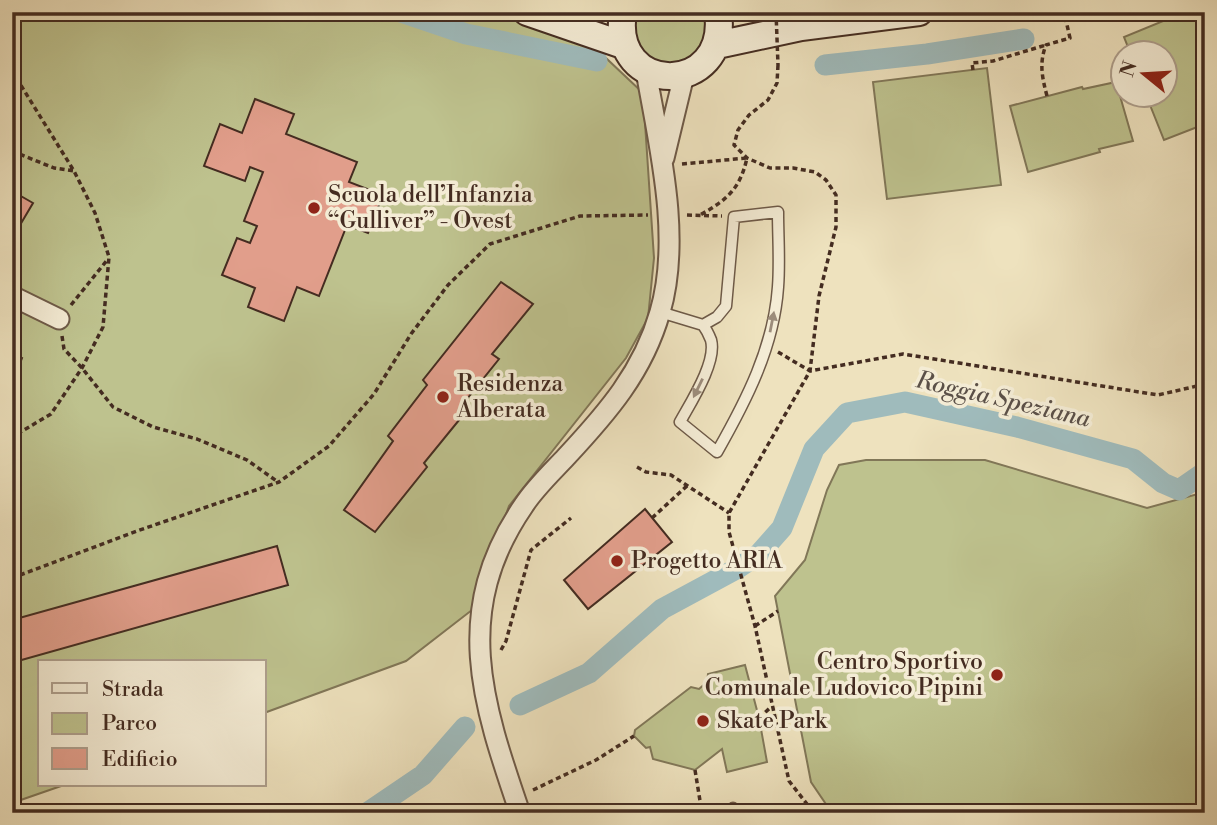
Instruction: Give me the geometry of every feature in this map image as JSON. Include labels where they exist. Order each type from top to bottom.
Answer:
[{"type":"street","points":[[527,12],[623,45]]},
{"type":"street","points":[[623,12],[620,28],[623,45],[636,64],[646,71],[671,77],[698,69],[709,58],[717,45],[720,29],[718,12],[757,24],[801,27]]},
{"type":"street","points":[[717,45],[801,27],[919,12]]},
{"type":"street","points":[[517,806],[492,727],[480,672],[480,624],[486,588],[496,554],[524,504],[609,410],[636,372],[660,312],[668,245],[667,214],[662,165],[646,71]]},
{"type":"street","points":[[662,165],[684,75]]},
{"type":"street","points":[[12,296],[59,319]]},
{"type":"lane","points":[[660,312],[703,325],[712,341],[710,359],[699,387],[680,422],[717,452],[745,402],[767,346],[778,289],[778,212],[734,217],[726,306],[717,317],[703,325]]},
{"type":"lane","points":[[728,813],[733,808],[736,813]]},
{"type":"path","points":[[776,12],[778,65]]},
{"type":"path","points":[[974,69],[972,63],[993,61],[1070,38],[1064,12]]},
{"type":"path","points":[[1046,45],[1041,58],[1041,75],[1047,96]]},
{"type":"path","points":[[12,71],[74,171],[95,213],[109,257],[103,327],[82,368],[51,414],[12,437]]},
{"type":"path","points":[[12,150],[54,168],[74,171]]},
{"type":"path","points":[[662,165],[747,158],[742,178],[724,202],[700,215]]},
{"type":"path","points":[[12,578],[279,482],[329,446],[374,394],[411,334],[448,285],[490,244],[580,216],[667,214],[734,217]]},
{"type":"path","points":[[767,346],[810,371],[904,354],[1158,396],[1196,386],[1205,379]]},
{"type":"path","points":[[82,368],[113,407],[153,427],[197,439],[247,460],[279,482]]},
{"type":"path","points":[[637,467],[646,472],[671,475],[729,513]]},
{"type":"path","points":[[652,518],[688,485]]},
{"type":"path","points":[[498,655],[506,641],[531,550],[571,518]]},
{"type":"path","points":[[734,550],[755,626],[789,781],[814,813]]},
{"type":"path","points":[[755,626],[778,611]]},
{"type":"path","points":[[759,718],[771,707]]},
{"type":"path","points":[[517,806],[635,736]]},
{"type":"path","points":[[695,769],[702,813]]},
{"type":"green space","points":[[12,12],[591,12],[588,41],[643,93],[654,258],[648,318],[626,358],[509,506],[472,610],[406,661],[266,712],[266,660],[38,660],[38,786],[61,786],[12,803]]},
{"type":"green space","points":[[630,12],[710,12],[709,41],[679,67],[641,57]]},
{"type":"green space","points":[[1185,12],[1205,12],[1205,124],[1164,140],[1151,108],[1178,108],[1178,38],[1124,37]]},
{"type":"green space","points":[[987,68],[1001,185],[887,199],[873,82]]},
{"type":"green space","points":[[1108,84],[1108,108],[1123,108],[1133,141],[1028,172],[1010,106],[1082,87],[1083,89]]},
{"type":"green space","name":"Centro Sportivo Comunale Ludovico Pipini","points":[[866,460],[985,460],[1147,508],[1205,492],[1205,813],[832,813],[811,782],[775,596],[805,560],[827,490],[839,465]]},
{"type":"green space","name":"Skate Park","points":[[745,665],[767,762],[727,772],[722,749],[695,770],[653,759],[650,747],[646,748],[634,736],[635,730],[691,687],[699,689],[707,682],[708,674]]},
{"type":"building","name":"Scuola dell’Infanzia “Gulliver” - Ovest","points":[[255,99],[294,114],[286,134],[357,162],[349,182],[383,195],[368,233],[347,225],[319,296],[297,287],[284,321],[248,307],[255,288],[222,275],[237,238],[250,243],[257,226],[244,221],[263,172],[250,167],[245,181],[204,166],[220,124],[242,133]]},
{"type":"building","points":[[12,191],[33,203],[13,237],[12,236]]},
{"type":"building","name":"Residenza Alberata","points":[[501,282],[533,304],[492,354],[499,359],[459,409],[464,414],[424,463],[427,467],[375,532],[344,510],[393,441],[388,436],[427,385],[423,380]]},
{"type":"building","points":[[12,354],[22,358],[12,384]]},
{"type":"building","name":"Progetto ARIA","points":[[645,509],[672,542],[588,609],[564,580]]},
{"type":"building","points":[[277,546],[288,585],[18,661],[12,640],[12,620]]},
{"type":"waterway","points":[[401,12],[466,34],[597,61]]},
{"type":"waterway","points":[[825,65],[927,54],[1024,39]]},
{"type":"waterway","name":"Roggia Speziana","points":[[520,705],[589,673],[662,609],[759,554],[782,528],[814,449],[847,413],[905,402],[1017,427],[1133,459],[1163,483],[1179,490],[1205,472]]},
{"type":"waterway","name":"Roggia Speziana","points":[[367,813],[423,775],[465,727]]},
{"type":"place","name":"Scuola dell’Infanzia “Gulliver” - Ovest","points":[[314,208]]},
{"type":"place","name":"Residenza Alberata","points":[[443,397]]},
{"type":"place","name":"Progetto ARIA","points":[[617,561]]},
{"type":"place","name":"Centro Sportivo Comunale Ludovico Pipini","points":[[997,675]]},
{"type":"place","name":"Skate Park","points":[[703,721]]}]
